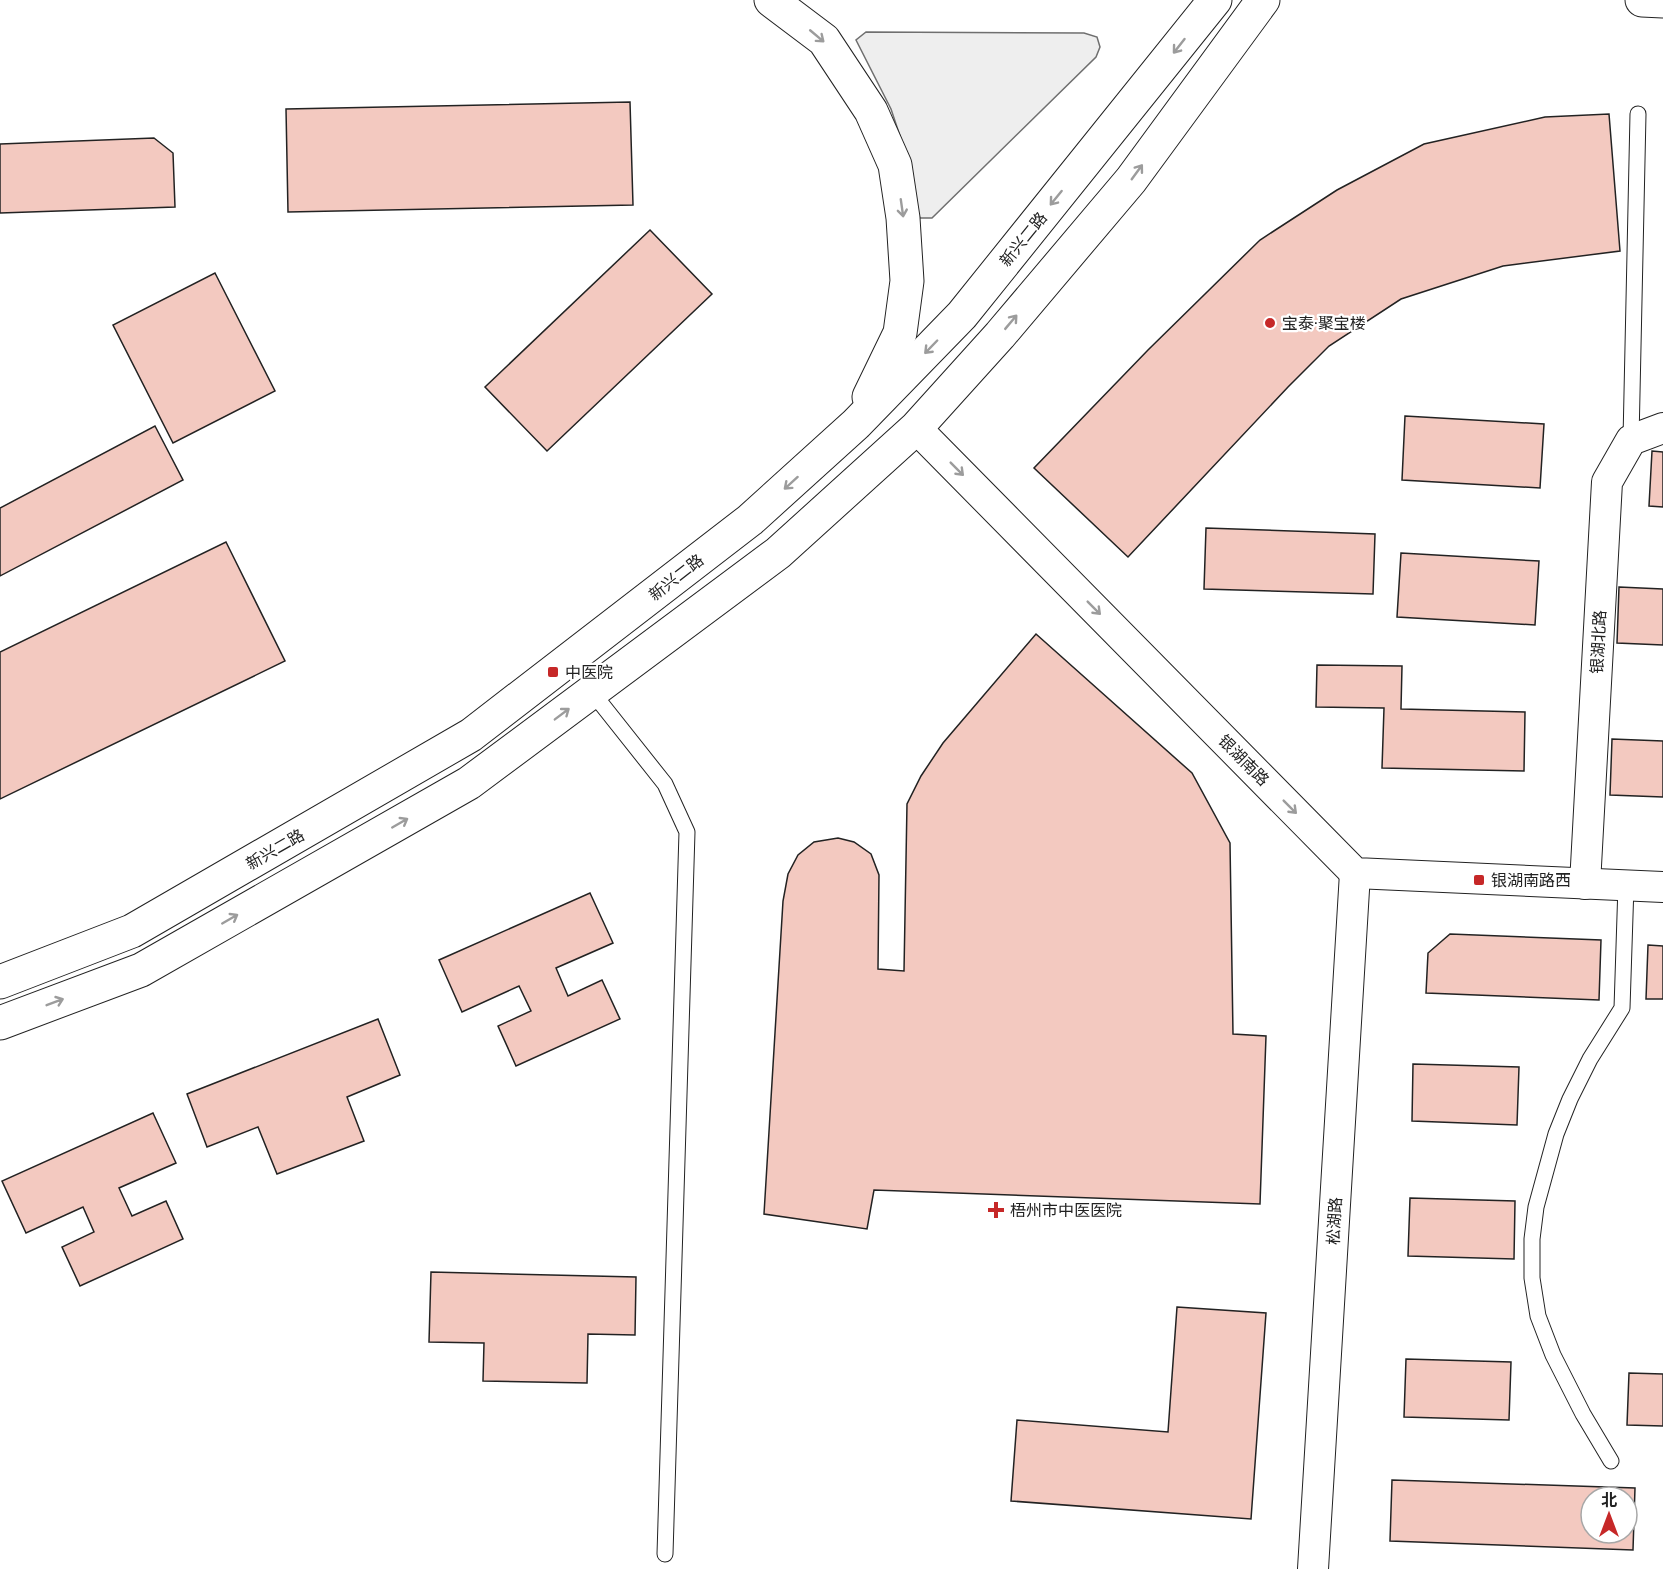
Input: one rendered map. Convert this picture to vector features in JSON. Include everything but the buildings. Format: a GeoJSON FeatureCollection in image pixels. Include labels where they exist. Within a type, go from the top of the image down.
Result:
{"type":"FeatureCollection","features":[{"type":"Feature","properties":{"kind":"main road"},"geometry":{"type":"LineString","coordinates":[[771,0],[824,40],[871,111],[895,165],[903,218],[907,280],[900,333],[856,424]]}},
{"type":"Feature","properties":{"kind":"main road","name":"新兴二路"},"geometry":{"type":"LineString","coordinates":[[0,982],[132,931],[471,735],[750,520],[856,424],[962,315],[1215,0]]}},
{"type":"Feature","properties":{"kind":"main road"},"geometry":{"type":"LineString","coordinates":[[0,1023],[141,970],[469,783],[778,553],[916,428],[1000,335],[1131,180],[1263,0]]}},
{"type":"Feature","properties":{"kind":"main road"},"geometry":{"type":"LineString","coordinates":[[1642,0],[1663,1]]}},
{"type":"Feature","properties":{"kind":"street","name":"银湖南路"},"geometry":{"type":"LineString","coordinates":[[916,428],[1355,873]]}},
{"type":"Feature","properties":{"kind":"street"},"geometry":{"type":"LineString","coordinates":[[1631,440],[1663,428]]}},
{"type":"Feature","properties":{"kind":"street","name":"银湖北路"},"geometry":{"type":"LineString","coordinates":[[1585,884],[1607,482],[1631,440]]}},
{"type":"Feature","properties":{"kind":"street"},"geometry":{"type":"LineString","coordinates":[[1355,873],[1663,887]]}},
{"type":"Feature","properties":{"kind":"street","name":"松湖路"},"geometry":{"type":"LineString","coordinates":[[1313,1569],[1355,873]]}},
{"type":"Feature","properties":{"kind":"lane"},"geometry":{"type":"LineString","coordinates":[[1631,440],[1638,114]]}},
{"type":"Feature","properties":{"kind":"lane"},"geometry":{"type":"LineString","coordinates":[[592,692],[665,784],[687,832],[665,1554]]}},
{"type":"Feature","properties":{"kind":"lane"},"geometry":{"type":"LineString","coordinates":[[1611,1461],[1582,1414],[1553,1355],[1538,1316],[1532,1278],[1532,1239],[1536,1207],[1556,1134],[1590,1059],[1622,1008],[1626,885]]}},
{"type":"Feature","properties":{"kind":"shaded area"},"geometry":{"type":"Polygon","coordinates":[[[866,32],[1084,33],[1097,37],[1100,47],[1096,57],[932,218],[920,218],[914,204],[905,151],[891,109],[856,40],[866,32]]]}},
{"type":"Feature","properties":{"kind":"place","name":"宝泰·聚宝楼"},"geometry":{"type":"Point","coordinates":[1270,323]}},
{"type":"Feature","properties":{"kind":"place","name":"中医院"},"geometry":{"type":"Point","coordinates":[553,672]}},
{"type":"Feature","properties":{"kind":"place","name":"银湖南路西"},"geometry":{"type":"Point","coordinates":[1479,880]}},
{"type":"Feature","properties":{"kind":"place","name":"梧州市中医医院"},"geometry":{"type":"Point","coordinates":[996,1210]}}]}
